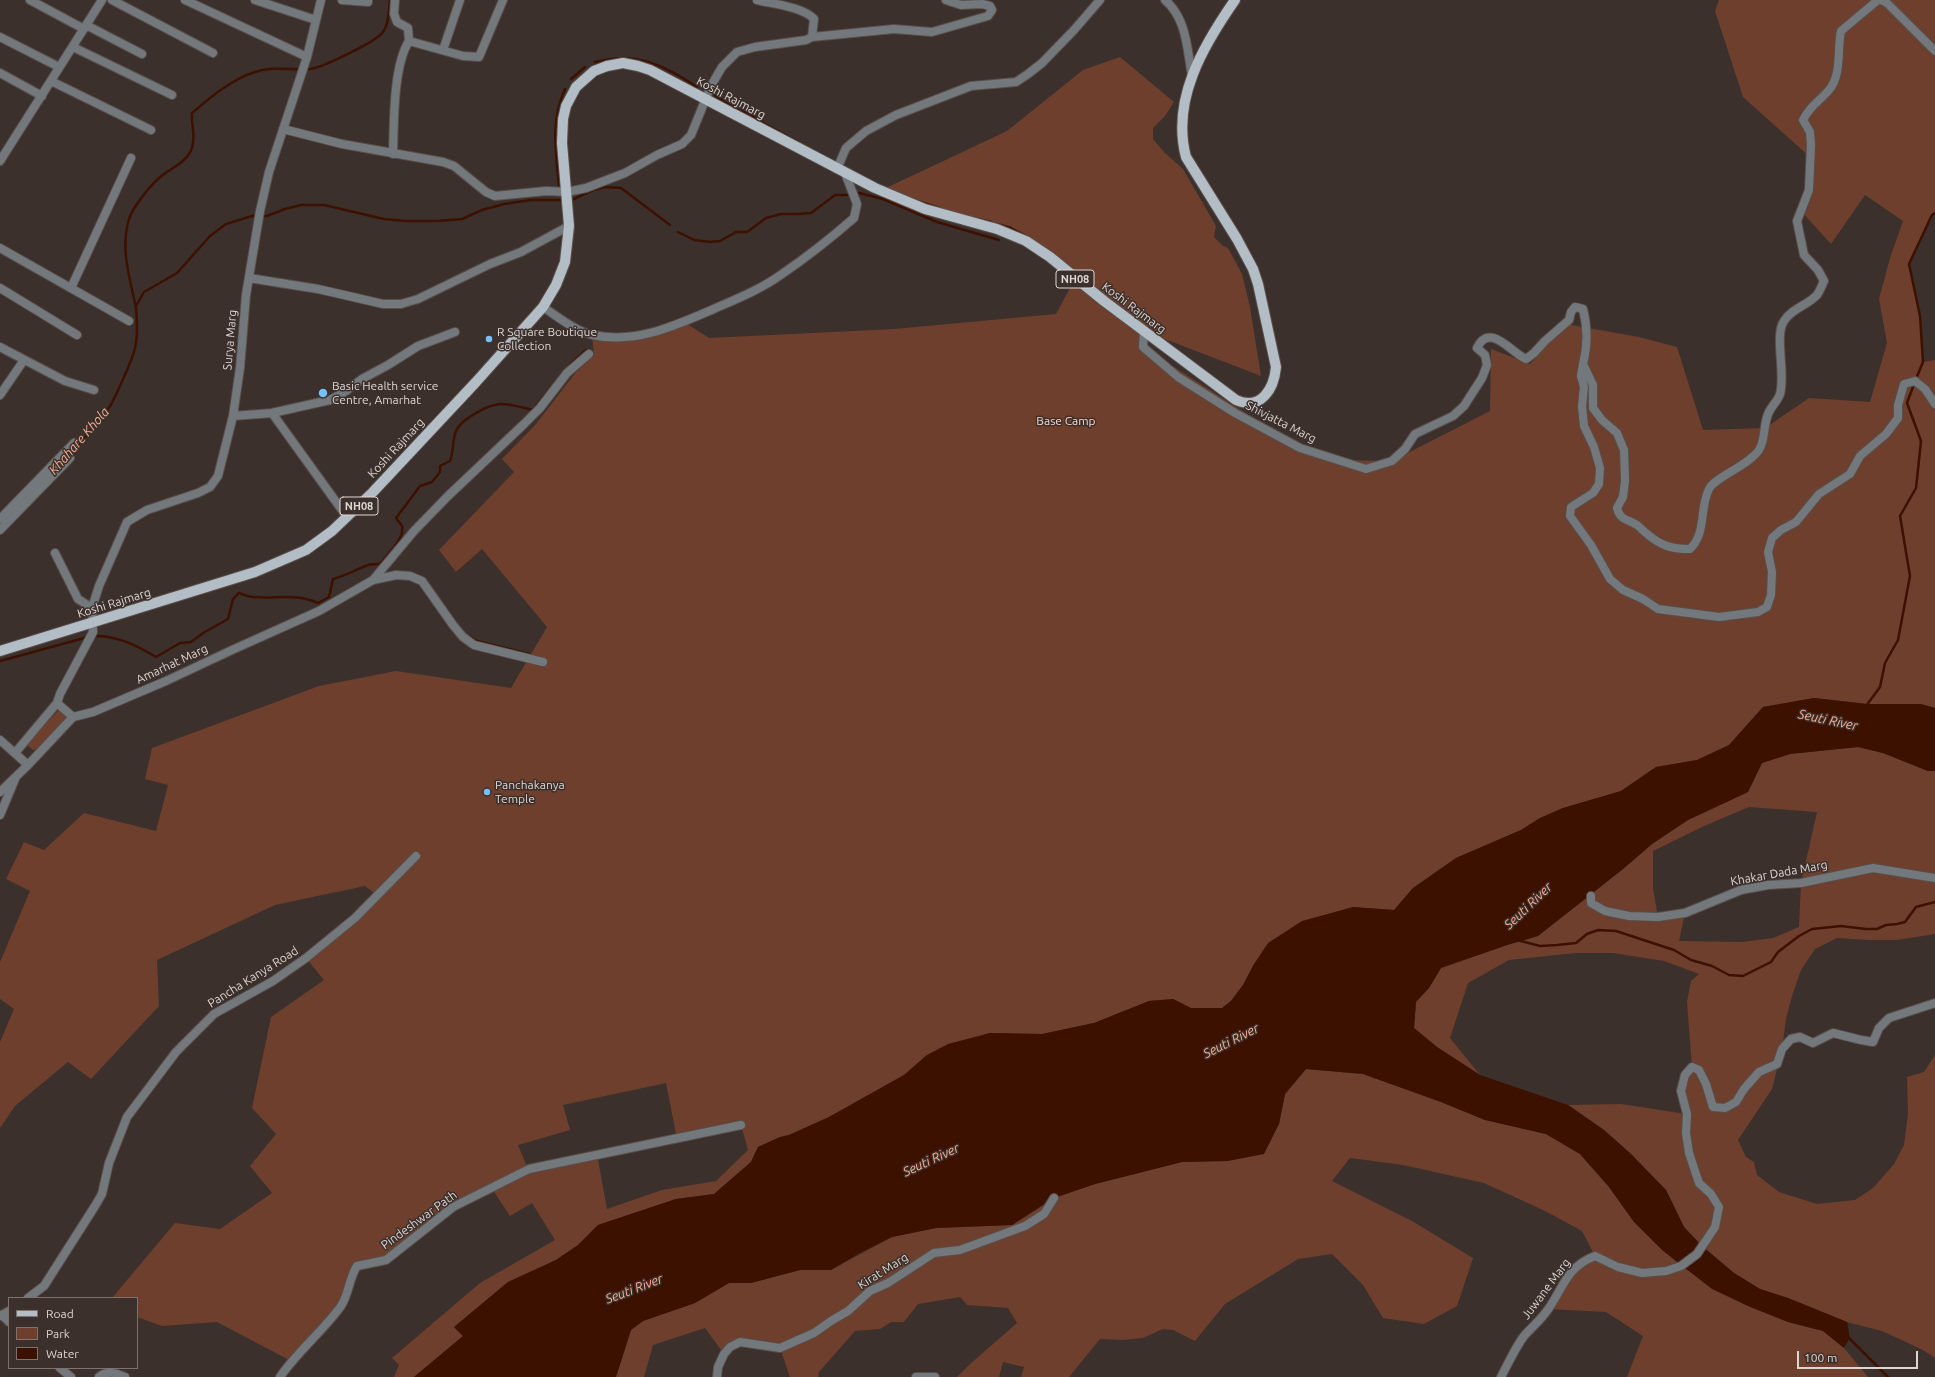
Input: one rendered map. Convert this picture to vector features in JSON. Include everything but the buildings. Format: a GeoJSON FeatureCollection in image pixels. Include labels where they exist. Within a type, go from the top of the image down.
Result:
{"type":"FeatureCollection","features":[{"type":"Feature","properties":{"kind":"main road","name":"Koshi Rajmarg"},"geometry":{"type":"LineString","coordinates":[[0,651],[92,632],[288,559],[318,542],[347,518],[476,382],[543,306],[562,273],[568,244],[569,226],[562,143],[563,119],[571,95],[585,78],[607,66],[623,64],[638,66],[705,99],[875,188],[925,209],[997,229],[1026,241],[1050,257],[1073,278],[1236,400],[1256,403],[1263,400],[1275,375],[1276,367],[1253,269],[1237,239],[1186,157],[1182,142],[1181,121],[1185,96],[1192,76],[1203,52],[1235,0]]}},
{"type":"Feature","properties":{"kind":"street"},"geometry":{"type":"LineString","coordinates":[[30,0],[142,54]]}},
{"type":"Feature","properties":{"kind":"street"},"geometry":{"type":"LineString","coordinates":[[0,161],[102,0]]}},
{"type":"Feature","properties":{"kind":"street"},"geometry":{"type":"LineString","coordinates":[[112,0],[213,53]]}},
{"type":"Feature","properties":{"kind":"street"},"geometry":{"type":"LineString","coordinates":[[185,0],[306,60]]}},
{"type":"Feature","properties":{"kind":"street"},"geometry":{"type":"LineString","coordinates":[[255,0],[316,20]]}},
{"type":"Feature","properties":{"kind":"street","name":"Surya Marg"},"geometry":{"type":"LineString","coordinates":[[92,632],[92,608],[99,586],[127,522],[147,510],[198,494],[215,482],[218,476],[233,416],[240,368],[249,278],[258,221],[269,172],[306,60],[321,0]]}},
{"type":"Feature","properties":{"kind":"street"},"geometry":{"type":"LineString","coordinates":[[342,0],[368,2],[368,0]]}},
{"type":"Feature","properties":{"kind":"street"},"geometry":{"type":"LineString","coordinates":[[393,154],[400,65],[405,48],[409,41],[408,28],[397,22],[394,14],[395,0]]}},
{"type":"Feature","properties":{"kind":"street"},"geometry":{"type":"LineString","coordinates":[[443,50],[460,0]]}},
{"type":"Feature","properties":{"kind":"street"},"geometry":{"type":"LineString","coordinates":[[409,41],[463,56],[479,57],[503,0]]}},
{"type":"Feature","properties":{"kind":"street"},"geometry":{"type":"LineString","coordinates":[[757,0],[803,11],[810,15],[814,19],[812,37]]}},
{"type":"Feature","properties":{"kind":"street"},"geometry":{"type":"LineString","coordinates":[[283,129],[334,142],[443,162],[454,166],[486,192],[495,196],[539,192],[567,192],[586,188],[625,174],[657,155],[682,144],[691,135],[705,99],[722,67],[737,52],[756,47],[806,40],[812,37],[894,29],[932,32],[988,16],[992,10],[990,6],[982,4],[961,5],[946,0]]}},
{"type":"Feature","properties":{"kind":"street"},"geometry":{"type":"LineString","coordinates":[[543,306],[558,318],[586,333],[617,338],[644,335],[666,329],[745,296],[782,274],[854,218],[857,204],[841,171],[846,148],[866,131],[896,116],[971,86],[1016,82],[1028,74],[1074,30],[1100,0]]}},
{"type":"Feature","properties":{"kind":"street"},"geometry":{"type":"LineString","coordinates":[[1165,0],[1177,13],[1182,24],[1192,76]]}},
{"type":"Feature","properties":{"kind":"street"},"geometry":{"type":"LineString","coordinates":[[1583,364],[1593,385],[1593,408],[1602,420],[1617,433],[1624,450],[1625,481],[1623,497],[1617,508],[1618,515],[1626,521],[1637,525],[1656,541],[1671,549],[1690,549],[1699,535],[1708,491],[1712,484],[1736,471],[1759,450],[1768,412],[1780,394],[1783,368],[1780,334],[1783,321],[1818,294],[1824,281],[1818,270],[1804,255],[1797,221],[1809,190],[1811,145],[1810,132],[1803,120],[1808,110],[1829,90],[1835,80],[1841,31],[1878,0]]}},
{"type":"Feature","properties":{"kind":"street"},"geometry":{"type":"LineString","coordinates":[[1881,0],[1887,3],[1935,51]]}},
{"type":"Feature","properties":{"kind":"street"},"geometry":{"type":"LineString","coordinates":[[0,37],[59,67]]}},
{"type":"Feature","properties":{"kind":"street"},"geometry":{"type":"LineString","coordinates":[[73,47],[172,95]]}},
{"type":"Feature","properties":{"kind":"street"},"geometry":{"type":"LineString","coordinates":[[0,73],[42,96]]}},
{"type":"Feature","properties":{"kind":"street"},"geometry":{"type":"LineString","coordinates":[[51,80],[151,130]]}},
{"type":"Feature","properties":{"kind":"street"},"geometry":{"type":"LineString","coordinates":[[71,288],[131,158]]}},
{"type":"Feature","properties":{"kind":"street"},"geometry":{"type":"LineString","coordinates":[[249,278],[318,289],[383,304],[401,304],[418,299],[490,264],[521,252],[569,226]]}},
{"type":"Feature","properties":{"kind":"street"},"geometry":{"type":"LineString","coordinates":[[0,248],[129,321]]}},
{"type":"Feature","properties":{"kind":"street"},"geometry":{"type":"LineString","coordinates":[[0,288],[77,335]]}},
{"type":"Feature","properties":{"kind":"street","name":"Shivjatta Marg"},"geometry":{"type":"LineString","coordinates":[[1144,331],[1143,347],[1178,377],[1229,409],[1300,448],[1366,469],[1392,461],[1405,449],[1415,434],[1453,416],[1464,406],[1482,378],[1487,365],[1485,355],[1477,348],[1480,342],[1487,338],[1502,340],[1521,357],[1526,359],[1569,320],[1571,312],[1575,307],[1583,310],[1587,327],[1588,346],[1583,364]]}},
{"type":"Feature","properties":{"kind":"street"},"geometry":{"type":"LineString","coordinates":[[233,416],[272,413],[330,400],[346,391],[362,378],[388,365],[418,346],[455,332]]}},
{"type":"Feature","properties":{"kind":"street"},"geometry":{"type":"LineString","coordinates":[[0,347],[65,381],[94,390]]}},
{"type":"Feature","properties":{"kind":"street"},"geometry":{"type":"LineString","coordinates":[[373,580],[414,531],[448,496],[540,408],[567,373],[589,354]]}},
{"type":"Feature","properties":{"kind":"street"},"geometry":{"type":"LineString","coordinates":[[0,395],[24,360]]}},
{"type":"Feature","properties":{"kind":"street"},"geometry":{"type":"LineString","coordinates":[[1583,364],[1581,376],[1584,387],[1582,406],[1584,426],[1594,447],[1600,468],[1599,484],[1593,493],[1571,507],[1570,516],[1591,545],[1610,579],[1623,590],[1643,599],[1658,609],[1701,615],[1719,617],[1758,612],[1767,607],[1771,594],[1772,572],[1768,552],[1772,538],[1781,530],[1796,522],[1819,494],[1850,474],[1860,456],[1886,434],[1898,418],[1898,405],[1904,384],[1915,381],[1925,389],[1935,404]]}},
{"type":"Feature","properties":{"kind":"street"},"geometry":{"type":"LineString","coordinates":[[272,413],[347,518]]}},
{"type":"Feature","properties":{"kind":"street"},"geometry":{"type":"LineString","coordinates":[[0,519],[74,443]]}},
{"type":"Feature","properties":{"kind":"street"},"geometry":{"type":"LineString","coordinates":[[0,530],[70,458]]}},
{"type":"Feature","properties":{"kind":"street"},"geometry":{"type":"LineString","coordinates":[[55,553],[78,599],[92,608]]}},
{"type":"Feature","properties":{"kind":"street"},"geometry":{"type":"LineString","coordinates":[[373,580],[396,575],[416,578],[422,581],[463,637],[474,645],[543,662]]}},
{"type":"Feature","properties":{"kind":"street","name":"Amarhat Marg"},"geometry":{"type":"LineString","coordinates":[[73,717],[93,712],[166,681],[319,611],[373,580]]}},
{"type":"Feature","properties":{"kind":"street"},"geometry":{"type":"LineString","coordinates":[[15,753],[57,703],[60,694],[92,632]]}},
{"type":"Feature","properties":{"kind":"street"},"geometry":{"type":"LineString","coordinates":[[0,792],[28,765],[73,717],[57,703]]}},
{"type":"Feature","properties":{"kind":"street"},"geometry":{"type":"LineString","coordinates":[[0,740],[28,765]]}},
{"type":"Feature","properties":{"kind":"street"},"geometry":{"type":"LineString","coordinates":[[0,815],[17,774]]}},
{"type":"Feature","properties":{"kind":"street","name":"Pancha Kanya Road"},"geometry":{"type":"LineString","coordinates":[[29,1297],[44,1286],[95,1206],[102,1194],[109,1163],[127,1117],[176,1052],[214,1014],[273,980],[306,958],[355,918],[416,856]]}},
{"type":"Feature","properties":{"kind":"street","name":"Khakar Dada Marg"},"geometry":{"type":"LineString","coordinates":[[1591,896],[1591,903],[1605,911],[1629,916],[1658,917],[1686,913],[1741,890],[1768,885],[1800,882],[1873,868],[1935,878]]}},
{"type":"Feature","properties":{"kind":"street","name":"Juwane Marg"},"geometry":{"type":"LineString","coordinates":[[1501,1377],[1523,1338],[1549,1309],[1560,1288],[1574,1268],[1583,1260],[1595,1256],[1618,1267],[1642,1274],[1666,1271],[1681,1266],[1697,1254],[1715,1227],[1718,1207],[1711,1194],[1699,1183],[1689,1153],[1686,1134],[1687,1114],[1681,1091],[1685,1075],[1692,1067],[1699,1070],[1706,1084],[1713,1107],[1725,1108],[1736,1102],[1744,1089],[1758,1072],[1777,1064],[1782,1050],[1791,1039],[1800,1037],[1813,1043],[1833,1032],[1873,1042],[1879,1028],[1889,1018],[1935,1003]]}},
{"type":"Feature","properties":{"kind":"street","name":"Pindeshwar Path"},"geometry":{"type":"LineString","coordinates":[[280,1377],[291,1361],[342,1305],[352,1273],[357,1266],[386,1260],[453,1207],[528,1170],[742,1125]]}},
{"type":"Feature","properties":{"kind":"street","name":"Kirat Marg"},"geometry":{"type":"LineString","coordinates":[[717,1377],[718,1367],[724,1354],[730,1347],[740,1342],[780,1348],[814,1333],[848,1311],[870,1291],[888,1283],[934,1253],[960,1250],[1025,1226],[1044,1214],[1054,1198]]}},
{"type":"Feature","properties":{"kind":"street"},"geometry":{"type":"LineString","coordinates":[[61,1369],[71,1377]]}},
{"type":"Feature","properties":{"kind":"street"},"geometry":{"type":"LineString","coordinates":[[99,1377],[104,1373],[114,1372],[125,1377]]}},
{"type":"Feature","properties":{"kind":"street"},"geometry":{"type":"LineString","coordinates":[[916,1377],[936,1377]]}},
{"type":"Feature","properties":{"kind":"green space","name":"Base Camp"},"geometry":{"type":"Polygon","coordinates":[[[1719,0],[1935,0],[1935,213],[1932,215],[1909,264],[1920,316],[1923,362],[1935,360],[1935,708],[1921,704],[1867,704],[1814,698],[1763,707],[1729,745],[1697,760],[1656,767],[1621,791],[1563,808],[1540,818],[1521,830],[1456,858],[1413,888],[1394,910],[1353,907],[1254,964],[1243,985],[1231,1001],[1222,1008],[1191,1008],[1173,999],[1149,1001],[1094,1023],[1042,1034],[990,1033],[927,1055],[904,1075],[829,1117],[758,1147],[751,1162],[714,1194],[676,1199],[598,1225],[578,1245],[556,1260],[508,1282],[454,1327],[463,1336],[414,1377],[394,1377],[399,1365],[392,1358],[480,1283],[555,1240],[532,1203],[510,1216],[491,1187],[453,1207],[386,1260],[357,1266],[342,1305],[291,1361],[217,1322],[162,1326],[138,1317],[138,1297],[113,1297],[175,1223],[220,1229],[272,1193],[250,1166],[276,1134],[252,1108],[271,1017],[324,980],[306,958],[377,895],[365,886],[275,905],[157,960],[159,1006],[91,1079],[68,1062],[15,1106],[0,1128],[0,1042],[14,1009],[0,999],[0,962],[30,891],[6,879],[24,842],[44,850],[84,813],[156,831],[168,785],[145,779],[152,748],[319,686],[396,671],[511,688],[547,627],[482,549],[456,572],[439,550],[514,472],[502,459],[536,424],[576,372],[594,356],[592,335],[617,338],[684,322],[709,338],[894,329],[1056,314],[1077,275],[1027,237],[1011,228],[943,209],[886,188],[1007,131],[1083,70],[1120,57],[1174,102],[1165,116],[1153,128],[1153,139],[1165,153],[1183,169],[1216,226],[1214,237],[1223,246],[1228,248],[1242,274],[1250,307],[1261,376],[1144,331],[1143,347],[1300,448],[1336,460],[1392,461],[1490,411],[1491,349],[1530,364],[1566,324],[1639,337],[1677,347],[1703,430],[1765,428],[1809,398],[1870,402],[1887,343],[1879,299],[1890,258],[1903,221],[1865,195],[1831,244],[1800,210],[1809,190],[1810,157],[1743,97],[1715,11],[1719,0]],[[666,1083],[563,1105],[570,1130],[518,1145],[528,1169],[597,1154],[607,1209],[662,1190],[716,1181],[748,1150],[741,1125],[677,1139],[666,1083]]]}},
{"type":"Feature","properties":{"kind":"green space"},"geometry":{"type":"Polygon","coordinates":[[[59,710],[69,716],[38,749],[33,750],[27,745],[28,741],[59,710]]]}},
{"type":"Feature","properties":{"kind":"green space"},"geometry":{"type":"Polygon","coordinates":[[[1858,747],[1883,753],[1928,771],[1935,771],[1935,934],[1897,940],[1837,938],[1815,949],[1801,970],[1792,996],[1786,1019],[1782,1049],[1772,1089],[1738,1140],[1746,1157],[1754,1162],[1757,1175],[1779,1192],[1817,1204],[1855,1200],[1873,1188],[1894,1164],[1904,1145],[1908,1114],[1907,1077],[1924,1072],[1935,1055],[1935,1358],[1923,1350],[1882,1331],[1847,1322],[1788,1298],[1760,1289],[1734,1273],[1702,1246],[1684,1227],[1666,1190],[1631,1154],[1604,1130],[1568,1105],[1621,1104],[1686,1114],[1681,1091],[1692,1067],[1687,1002],[1691,981],[1699,974],[1664,961],[1613,953],[1576,953],[1509,960],[1468,983],[1450,1038],[1480,1075],[1437,1047],[1414,1028],[1416,1001],[1429,988],[1441,968],[1538,936],[1623,869],[1652,844],[1688,820],[1748,792],[1762,763],[1790,754],[1858,747]],[[1749,807],[1704,826],[1653,851],[1653,888],[1658,917],[1685,913],[1679,941],[1742,942],[1773,938],[1799,927],[1801,883],[1817,812],[1749,807]]]}},
{"type":"Feature","properties":{"kind":"green space"},"geometry":{"type":"Polygon","coordinates":[[[1306,1069],[1363,1074],[1441,1102],[1485,1120],[1546,1134],[1580,1154],[1609,1187],[1634,1222],[1681,1266],[1748,1306],[1788,1322],[1823,1331],[1844,1348],[1868,1377],[1627,1377],[1643,1336],[1606,1312],[1549,1309],[1574,1268],[1595,1256],[1582,1231],[1545,1211],[1484,1183],[1403,1165],[1350,1158],[1332,1181],[1412,1221],[1473,1258],[1457,1306],[1424,1324],[1383,1318],[1363,1285],[1332,1254],[1298,1259],[1225,1304],[1195,1341],[1173,1330],[1163,1329],[1143,1338],[1123,1340],[1100,1339],[1069,1377],[1021,1377],[1024,1367],[1003,1362],[999,1377],[957,1377],[1017,1323],[1008,1308],[967,1305],[960,1297],[918,1304],[904,1322],[891,1322],[880,1329],[855,1331],[819,1372],[818,1377],[790,1377],[780,1348],[740,1342],[724,1354],[705,1328],[653,1345],[644,1377],[616,1377],[631,1330],[643,1321],[695,1303],[729,1283],[751,1283],[800,1270],[831,1270],[892,1237],[936,1228],[1012,1225],[1054,1198],[1095,1184],[1182,1162],[1228,1161],[1279,1124],[1285,1094],[1306,1069]]]}},
{"type":"Feature","properties":{"kind":"water","name":"Seuti River"},"geometry":{"type":"Polygon","coordinates":[[[1814,698],[1867,704],[1921,704],[1935,708],[1935,771],[1928,771],[1883,753],[1858,747],[1790,754],[1762,763],[1748,792],[1688,820],[1652,844],[1623,869],[1538,936],[1441,968],[1429,988],[1416,1002],[1414,1028],[1437,1047],[1480,1075],[1568,1105],[1604,1130],[1631,1154],[1666,1190],[1684,1227],[1702,1246],[1734,1273],[1760,1289],[1788,1298],[1847,1322],[1850,1338],[1844,1348],[1823,1331],[1788,1322],[1748,1306],[1712,1289],[1662,1250],[1634,1222],[1609,1187],[1580,1154],[1546,1134],[1485,1120],[1441,1102],[1363,1074],[1306,1069],[1285,1094],[1279,1124],[1264,1154],[1228,1161],[1182,1162],[1095,1184],[1054,1198],[1012,1225],[936,1228],[892,1237],[858,1254],[831,1270],[800,1270],[751,1283],[729,1283],[695,1303],[643,1321],[631,1330],[616,1377],[414,1377],[463,1336],[454,1327],[508,1282],[556,1260],[578,1245],[598,1225],[676,1199],[714,1194],[751,1162],[758,1147],[829,1117],[904,1075],[927,1055],[948,1044],[990,1033],[1042,1034],[1094,1023],[1149,1001],[1173,999],[1191,1008],[1222,1008],[1231,1001],[1243,985],[1254,964],[1268,943],[1302,921],[1353,907],[1394,910],[1413,888],[1456,858],[1521,830],[1540,818],[1563,808],[1621,791],[1656,767],[1697,760],[1729,745],[1763,707],[1814,698]]]}},
{"type":"Feature","properties":{"kind":"waterway","name":"Khahare Khola"},"geometry":{"type":"LineString","coordinates":[[67,456],[90,432],[110,406],[134,353],[137,328],[136,308],[127,264],[125,242],[126,230],[131,214],[151,187],[163,174],[186,158],[190,153],[194,138],[192,113],[222,89],[246,75],[269,69],[316,68],[360,48],[378,36],[385,29],[388,21],[390,0]]}},
{"type":"Feature","properties":{"kind":"waterway"},"geometry":{"type":"LineString","coordinates":[[595,62],[610,59],[637,59],[649,62],[673,72],[697,87]]}},
{"type":"Feature","properties":{"kind":"waterway"},"geometry":{"type":"LineString","coordinates":[[571,79],[585,67]]}},
{"type":"Feature","properties":{"kind":"waterway"},"geometry":{"type":"LineString","coordinates":[[559,186],[555,137],[557,113],[565,89]]}},
{"type":"Feature","properties":{"kind":"waterway"},"geometry":{"type":"LineString","coordinates":[[713,94],[735,109],[750,114],[798,142]]}},
{"type":"Feature","properties":{"kind":"waterway"},"geometry":{"type":"LineString","coordinates":[[574,199],[593,190],[605,187],[621,188],[670,225]]}},
{"type":"Feature","properties":{"kind":"waterway"},"geometry":{"type":"LineString","coordinates":[[859,193],[883,199],[937,222],[999,240]]}},
{"type":"Feature","properties":{"kind":"waterway"},"geometry":{"type":"LineString","coordinates":[[678,232],[694,240],[710,242],[720,241],[736,232],[747,232],[766,218],[781,214],[811,213],[835,195],[850,195]]}},
{"type":"Feature","properties":{"kind":"waterway"},"geometry":{"type":"LineString","coordinates":[[136,306],[144,292],[177,273],[210,236],[226,224],[252,216],[267,216],[301,205],[324,205],[384,219],[438,221],[462,219],[482,210],[504,204],[531,200],[560,200]]}},
{"type":"Feature","properties":{"kind":"waterway"},"geometry":{"type":"LineString","coordinates":[[921,202],[939,208]]}},
{"type":"Feature","properties":{"kind":"waterway"},"geometry":{"type":"LineString","coordinates":[[1916,379],[1923,362],[1920,316],[1909,264],[1932,215],[1935,213]]}},
{"type":"Feature","properties":{"kind":"waterway"},"geometry":{"type":"LineString","coordinates":[[978,219],[991,222]]}},
{"type":"Feature","properties":{"kind":"waterway"},"geometry":{"type":"LineString","coordinates":[[997,224],[1011,228],[1024,235]]}},
{"type":"Feature","properties":{"kind":"waterway"},"geometry":{"type":"LineString","coordinates":[[1148,328],[1158,335]]}},
{"type":"Feature","properties":{"kind":"waterway"},"geometry":{"type":"LineString","coordinates":[[569,366],[586,350]]}},
{"type":"Feature","properties":{"kind":"waterway"},"geometry":{"type":"LineString","coordinates":[[93,636],[118,639],[156,657],[180,643],[191,642],[203,633],[228,619],[233,599],[239,593],[252,597],[302,598],[318,603],[329,597],[333,579],[362,567],[380,564],[395,546],[401,536],[402,531],[402,526],[396,518],[420,486],[432,482],[440,472],[440,466],[450,461],[455,435],[462,422],[480,411],[494,405],[507,404],[533,410],[562,374]]}},
{"type":"Feature","properties":{"kind":"waterway"},"geometry":{"type":"LineString","coordinates":[[1866,706],[1880,687],[1885,663],[1898,640],[1910,576],[1900,516],[1916,488],[1921,441],[1907,403],[1914,384]]}},
{"type":"Feature","properties":{"kind":"waterway"},"geometry":{"type":"LineString","coordinates":[[382,574],[393,572]]}},
{"type":"Feature","properties":{"kind":"waterway"},"geometry":{"type":"LineString","coordinates":[[0,661],[88,637]]}},
{"type":"Feature","properties":{"kind":"waterway"},"geometry":{"type":"LineString","coordinates":[[470,637],[477,641],[529,654]]}},
{"type":"Feature","properties":{"kind":"waterway"},"geometry":{"type":"LineString","coordinates":[[1517,940],[1540,946],[1557,945],[1576,943],[1587,934],[1598,930],[1616,931],[1674,950],[1691,960],[1712,966],[1729,975],[1743,976],[1771,962],[1778,952],[1799,936],[1812,929],[1841,926],[1877,929],[1886,925],[1905,922],[1916,907],[1935,902]]}},
{"type":"Feature","properties":{"kind":"waterway"},"geometry":{"type":"LineString","coordinates":[[1847,1336],[1888,1377]]}},
{"type":"Feature","properties":{"kind":"place","name":"R Square Boutique Collection"},"geometry":{"type":"Point","coordinates":[489,339]}},
{"type":"Feature","properties":{"kind":"place","name":"Basic Health service Centre, Amarhat"},"geometry":{"type":"Point","coordinates":[323,393]}},
{"type":"Feature","properties":{"kind":"place","name":"Panchakanya Temple"},"geometry":{"type":"Point","coordinates":[487,792]}}]}
